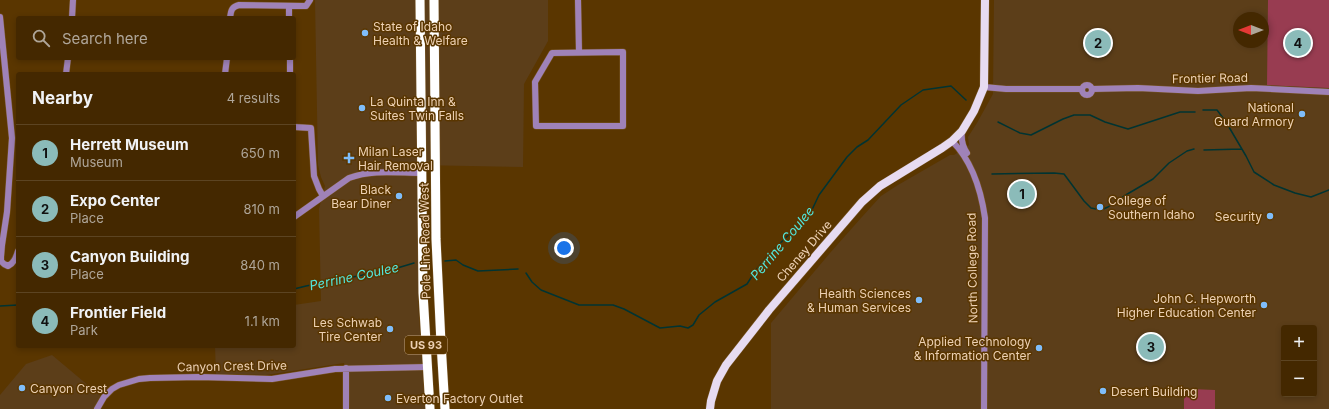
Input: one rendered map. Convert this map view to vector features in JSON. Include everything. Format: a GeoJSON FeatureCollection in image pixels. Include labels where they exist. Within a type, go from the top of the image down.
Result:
{"type":"FeatureCollection","features":[{"type":"Feature","properties":{"kind":"highway","name":"Pole Line Road West"},"geometry":{"type":"LineString","coordinates":[[420,0],[423,293],[430,409]]}},
{"type":"Feature","properties":{"kind":"highway","name":"Pole Line Road West"},"geometry":{"type":"LineString","coordinates":[[434,0],[436,239],[440,343],[445,409]]}},
{"type":"Feature","properties":{"kind":"main road"},"geometry":{"type":"LineString","coordinates":[[952,141],[962,131],[974,111],[984,87],[985,0]]}},
{"type":"Feature","properties":{"kind":"main road","name":"Cheney Drive"},"geometry":{"type":"LineString","coordinates":[[710,409],[717,381],[726,365],[769,310],[857,208],[880,186],[952,141]]}},
{"type":"Feature","properties":{"kind":"street"},"geometry":{"type":"LineString","coordinates":[[72,16],[73,0]]}},
{"type":"Feature","properties":{"kind":"street"},"geometry":{"type":"LineString","coordinates":[[230,16],[232,8],[238,5],[306,6],[310,0]]}},
{"type":"Feature","properties":{"kind":"street"},"geometry":{"type":"LineString","coordinates":[[578,0],[579,52]]}},
{"type":"Feature","properties":{"kind":"street"},"geometry":{"type":"LineString","coordinates":[[289,6],[289,16]]}},
{"type":"Feature","properties":{"kind":"street"},"geometry":{"type":"LineString","coordinates":[[0,17],[12,138],[7,212],[1,260],[8,266],[14,261],[16,256]]}},
{"type":"Feature","properties":{"kind":"street"},"geometry":{"type":"LineString","coordinates":[[579,52],[623,52],[623,126],[536,126],[535,82],[538,76],[552,53],[579,52]]}},
{"type":"Feature","properties":{"kind":"street"},"geometry":{"type":"LineString","coordinates":[[66,72],[68,60]]}},
{"type":"Feature","properties":{"kind":"street"},"geometry":{"type":"LineString","coordinates":[[225,72],[227,60]]}},
{"type":"Feature","properties":{"kind":"street"},"geometry":{"type":"LineString","coordinates":[[290,60],[290,72]]}},
{"type":"Feature","properties":{"kind":"street","name":"Frontier Road"},"geometry":{"type":"LineString","coordinates":[[984,87],[1006,89],[1082,89],[1084,93],[1087,94],[1090,93],[1092,89],[1138,88],[1198,91],[1251,88],[1329,92]]}},
{"type":"Feature","properties":{"kind":"street"},"geometry":{"type":"LineString","coordinates":[[296,127],[311,128],[314,176],[323,196]]}},
{"type":"Feature","properties":{"kind":"street"},"geometry":{"type":"LineString","coordinates":[[962,131],[961,138],[963,147],[972,161],[985,196],[985,218]]}},
{"type":"Feature","properties":{"kind":"street","name":"North College Road"},"geometry":{"type":"LineString","coordinates":[[952,141],[959,148],[972,169],[982,199],[985,218],[984,409]]}},
{"type":"Feature","properties":{"kind":"street"},"geometry":{"type":"LineString","coordinates":[[296,216],[349,178],[368,173],[422,173]]}},
{"type":"Feature","properties":{"kind":"street","name":"Canyon Crest Drive"},"geometry":{"type":"LineString","coordinates":[[97,409],[104,397],[112,389],[119,385],[139,379],[192,377],[272,378],[346,368],[427,367]]}},
{"type":"Feature","properties":{"kind":"street"},"geometry":{"type":"LineString","coordinates":[[346,368],[346,409]]}},
{"type":"Feature","properties":{"kind":"shaded area"},"geometry":{"type":"Polygon","coordinates":[[[315,0],[548,0],[548,41],[524,84],[523,167],[418,165],[418,301],[425,409],[350,409],[344,363],[266,375],[216,374],[215,348],[296,348],[296,305],[321,301],[319,209],[325,186],[318,165],[315,0]]]}},
{"type":"Feature","properties":{"kind":"shaded area","name":"College of Southern Idaho"},"geometry":{"type":"Polygon","coordinates":[[[994,0],[1329,0],[1329,409],[771,409],[771,323],[830,253],[881,196],[969,145],[968,137],[993,94],[994,0]]]}},
{"type":"Feature","properties":{"kind":"shaded area"},"geometry":{"type":"Polygon","coordinates":[[[1268,0],[1329,0],[1329,88],[1267,85],[1267,48],[1269,48],[1268,0]]]}},
{"type":"Feature","properties":{"kind":"shaded area"},"geometry":{"type":"Polygon","coordinates":[[[52,355],[102,397],[93,409],[0,409],[0,395],[26,364],[52,355]]]}},
{"type":"Feature","properties":{"kind":"shaded area"},"geometry":{"type":"Polygon","coordinates":[[[1192,389],[1215,390],[1215,409],[1184,409],[1184,399],[1192,389]]]}},
{"type":"Feature","properties":{"kind":"waterway","name":"Perrine Coulee"},"geometry":{"type":"LineString","coordinates":[[526,273],[532,282],[541,290],[579,305],[613,305],[624,309],[660,328],[680,326],[688,328],[693,325],[699,315],[715,302],[747,284],[769,254],[810,214],[819,195],[847,157],[857,147],[868,140],[901,105],[923,90],[951,86],[966,100]]}},
{"type":"Feature","properties":{"kind":"waterway","name":"Perrine Coulee"},"geometry":{"type":"LineString","coordinates":[[1203,110],[1217,110],[1226,122],[1254,172],[1274,185],[1311,197],[1329,190]]}},
{"type":"Feature","properties":{"kind":"waterway","name":"Perrine Coulee"},"geometry":{"type":"LineString","coordinates":[[998,122],[1020,133],[1031,135],[1074,115],[1090,115],[1105,122],[1128,129],[1180,112],[1195,112]]}},
{"type":"Feature","properties":{"kind":"waterway","name":"Perrine Coulee"},"geometry":{"type":"LineString","coordinates":[[992,174],[1064,174],[1091,208],[1101,210],[1153,179],[1169,163],[1187,151],[1194,149]]}},
{"type":"Feature","properties":{"kind":"waterway","name":"Perrine Coulee"},"geometry":{"type":"LineString","coordinates":[[1204,150],[1242,149]]}},
{"type":"Feature","properties":{"kind":"waterway","name":"Perrine Coulee"},"geometry":{"type":"LineString","coordinates":[[445,261],[456,260],[463,265],[478,271],[518,269]]}},
{"type":"Feature","properties":{"kind":"waterway","name":"Perrine Coulee"},"geometry":{"type":"LineString","coordinates":[[296,288],[394,269],[414,263]]}},
{"type":"Feature","properties":{"kind":"waterway","name":"Perrine Coulee"},"geometry":{"type":"LineString","coordinates":[[0,306],[16,305]]}},
{"type":"Feature","properties":{"kind":"place","name":"State of Idaho Health & Welfare"},"geometry":{"type":"Point","coordinates":[365,33]}},
{"type":"Feature","properties":{"kind":"place","name":"Expo Center"},"geometry":{"type":"Point","coordinates":[1098,43]}},
{"type":"Feature","properties":{"kind":"place","name":"Frontier Field"},"geometry":{"type":"Point","coordinates":[1298,43]}},
{"type":"Feature","properties":{"kind":"place","name":"La Quinta Inn & Suites Twin Falls"},"geometry":{"type":"Point","coordinates":[362,108]}},
{"type":"Feature","properties":{"kind":"place","name":"National Guard Armory"},"geometry":{"type":"Point","coordinates":[1302,114]}},
{"type":"Feature","properties":{"kind":"place","name":"Milan Laser Hair Removal"},"geometry":{"type":"Point","coordinates":[349,158]}},
{"type":"Feature","properties":{"kind":"place","name":"Herrett Museum"},"geometry":{"type":"Point","coordinates":[1022,194]}},
{"type":"Feature","properties":{"kind":"place","name":"Black Bear Diner"},"geometry":{"type":"Point","coordinates":[399,196]}},
{"type":"Feature","properties":{"kind":"place","name":"College of Southern Idaho"},"geometry":{"type":"Point","coordinates":[1100,207]}},
{"type":"Feature","properties":{"kind":"place","name":"Security"},"geometry":{"type":"Point","coordinates":[1270,216]}},
{"type":"Feature","properties":{"kind":"place","name":"Health Sciences & Human Services"},"geometry":{"type":"Point","coordinates":[919,300]}},
{"type":"Feature","properties":{"kind":"place","name":"John C. Hepworth Higher Education Center"},"geometry":{"type":"Point","coordinates":[1264,305]}},
{"type":"Feature","properties":{"kind":"place","name":"Les Schwab Tire Center"},"geometry":{"type":"Point","coordinates":[390,329]}},
{"type":"Feature","properties":{"kind":"place","name":"Canyon Building"},"geometry":{"type":"Point","coordinates":[1151,347]}},
{"type":"Feature","properties":{"kind":"place","name":"Applied Technology & Information Center"},"geometry":{"type":"Point","coordinates":[1039,348]}},
{"type":"Feature","properties":{"kind":"place","name":"Canyon Crest"},"geometry":{"type":"Point","coordinates":[22,388]}},
{"type":"Feature","properties":{"kind":"place","name":"Desert Building"},"geometry":{"type":"Point","coordinates":[1103,391]}},
{"type":"Feature","properties":{"kind":"place","name":"Everton Factory Outlet"},"geometry":{"type":"Point","coordinates":[388,398]}}]}
